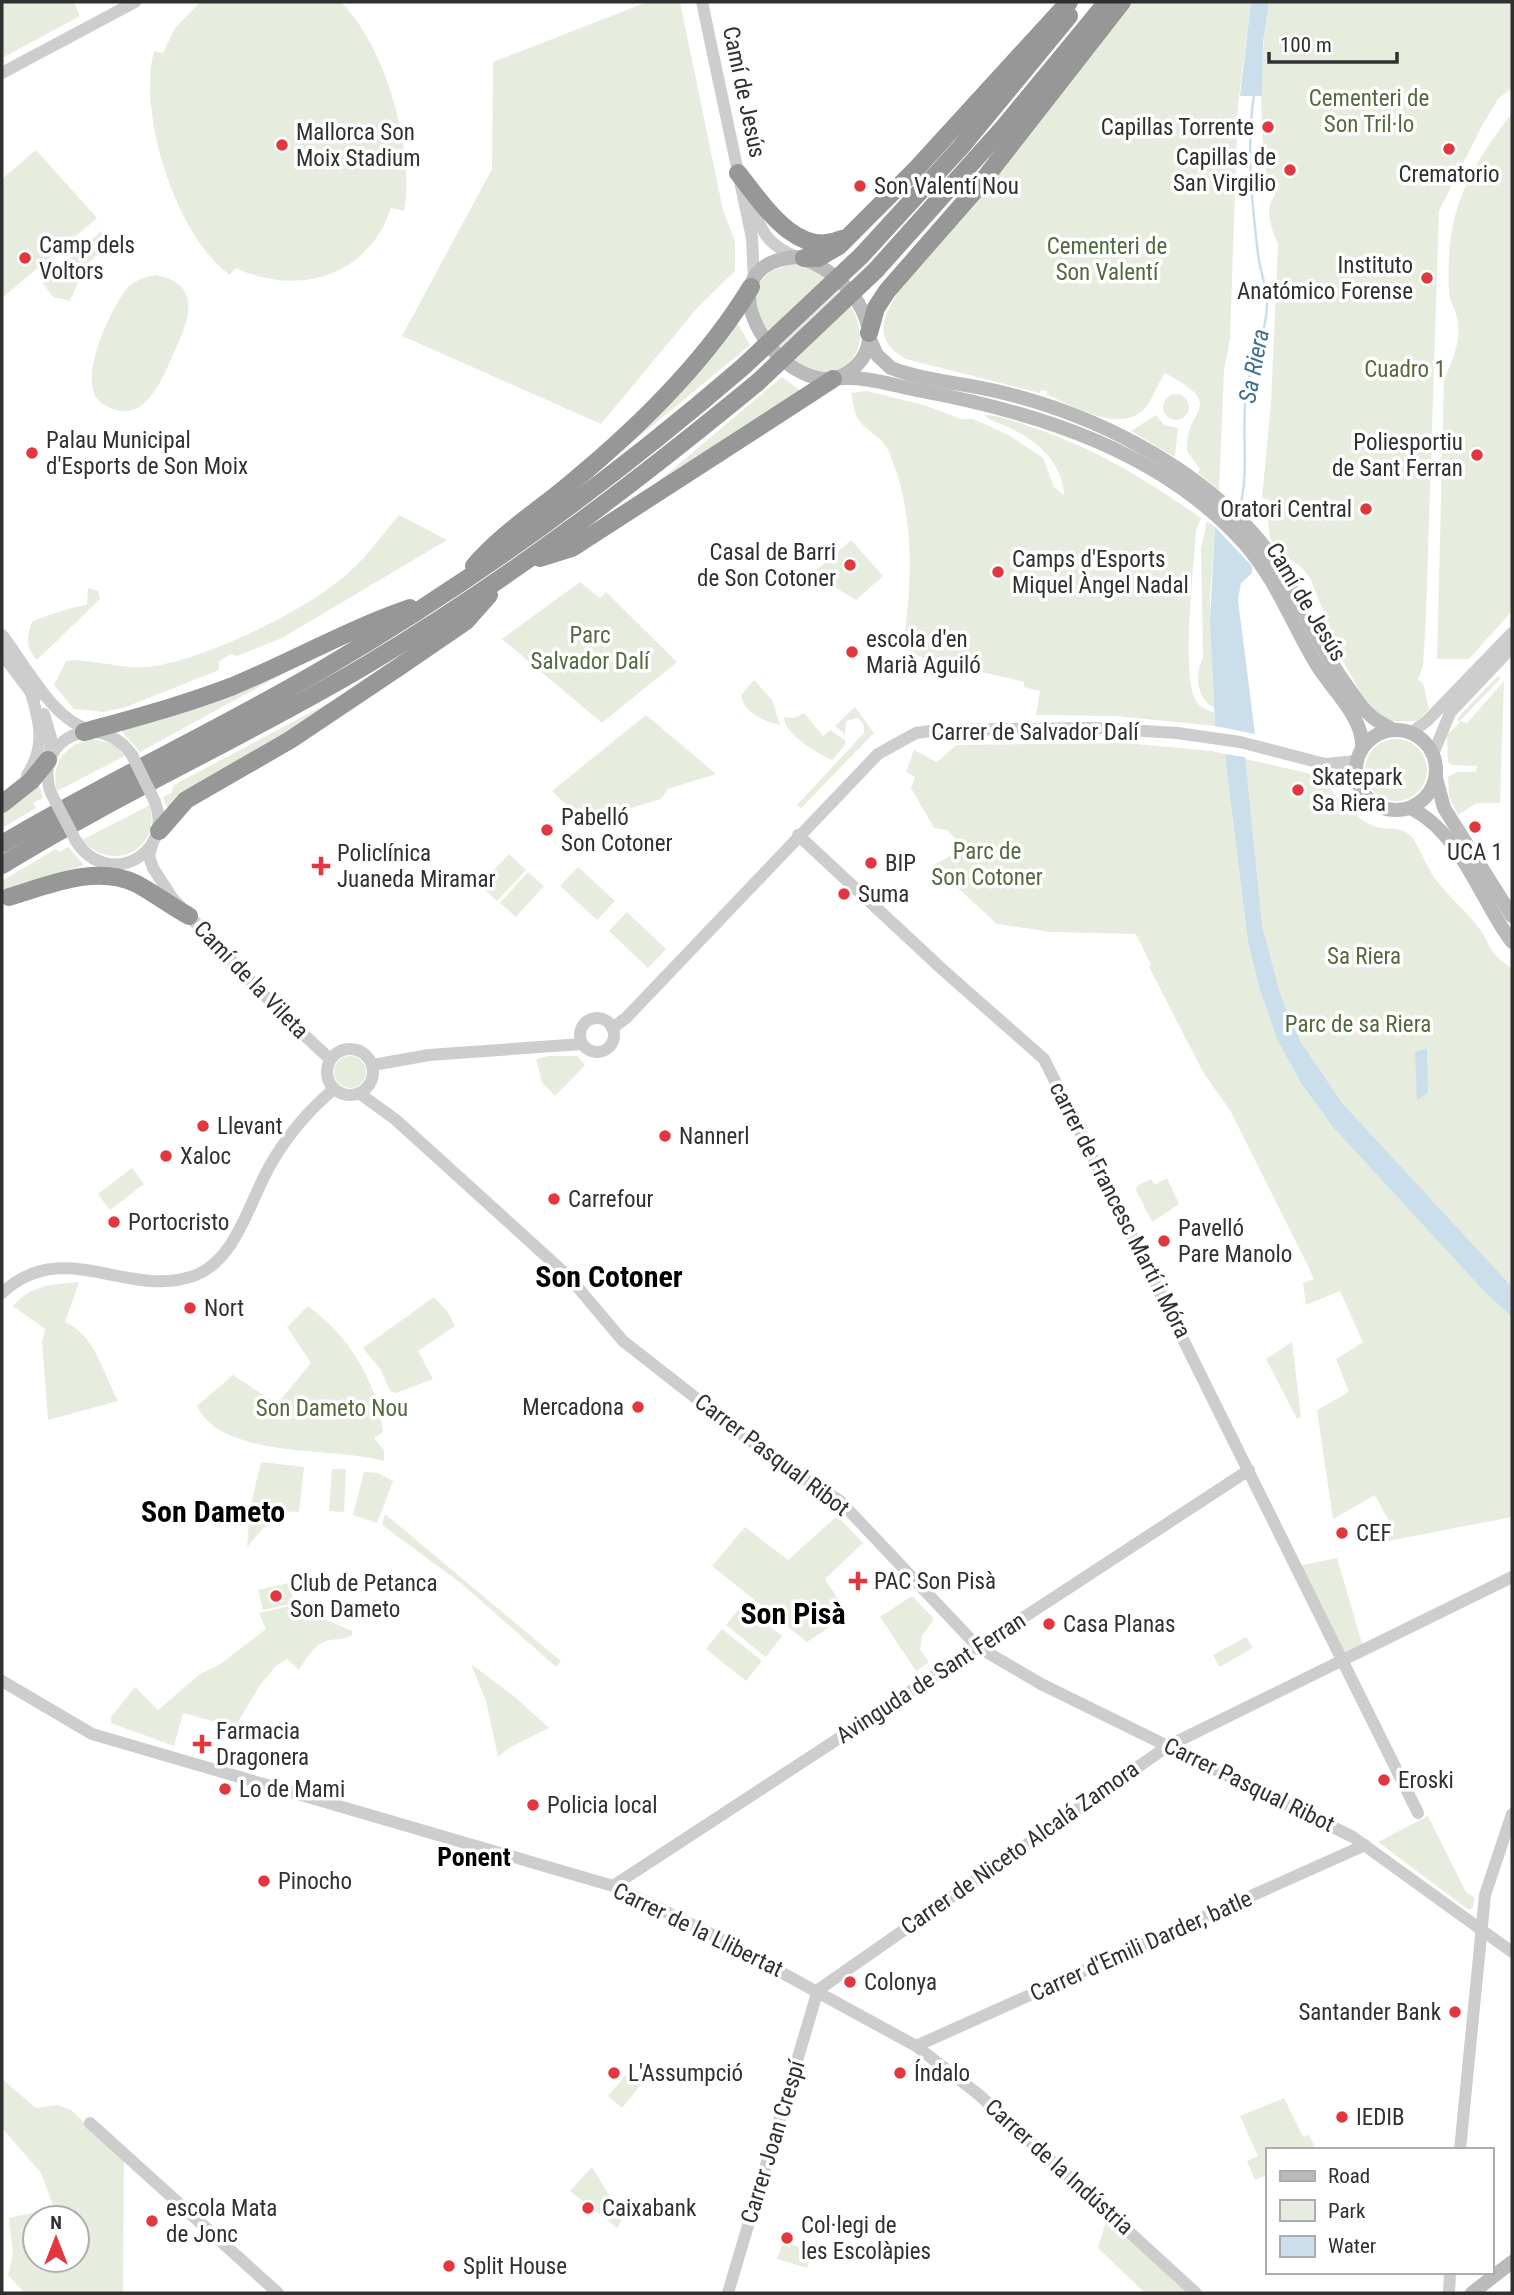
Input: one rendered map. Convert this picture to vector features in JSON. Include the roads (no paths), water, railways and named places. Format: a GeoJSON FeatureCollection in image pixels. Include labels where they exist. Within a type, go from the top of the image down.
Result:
{"type":"FeatureCollection","features":[{"type":"Feature","properties":{"kind":"highway"},"geometry":{"type":"LineString","coordinates":[[800,258],[818,258],[829,254],[854,232],[917,168],[1069,2]]}},
{"type":"Feature","properties":{"kind":"highway"},"geometry":{"type":"LineString","coordinates":[[2,844],[303,680],[457,586],[587,493],[744,366],[861,256],[982,123],[1079,2]]}},
{"type":"Feature","properties":{"kind":"highway"},"geometry":{"type":"LineString","coordinates":[[2,865],[333,684],[524,564],[618,495],[758,382],[876,271],[1004,127],[1107,2]]}},
{"type":"Feature","properties":{"kind":"highway"},"geometry":{"type":"LineString","coordinates":[[869,335],[884,295],[1020,134],[1122,2]]}},
{"type":"Feature","properties":{"kind":"highway"},"geometry":{"type":"LineString","coordinates":[[738,173],[773,217],[805,240],[825,245],[854,232]]}},
{"type":"Feature","properties":{"kind":"highway"},"geometry":{"type":"LineString","coordinates":[[457,586],[496,541],[572,483],[637,423],[701,354],[752,284]]}},
{"type":"Feature","properties":{"kind":"highway"},"geometry":{"type":"LineString","coordinates":[[524,564],[572,548],[833,379]]}},
{"type":"Feature","properties":{"kind":"highway"},"geometry":{"type":"LineString","coordinates":[[155,838],[179,805],[317,722],[466,621],[508,574]]}},
{"type":"Feature","properties":{"kind":"highway"},"geometry":{"type":"LineString","coordinates":[[92,731],[148,717],[212,693],[370,621],[439,597]]}},
{"type":"Feature","properties":{"kind":"highway"},"geometry":{"type":"LineString","coordinates":[[2,801],[31,781],[49,758]]}},
{"type":"Feature","properties":{"kind":"highway"},"geometry":{"type":"LineString","coordinates":[[5,898],[66,875],[108,865]]}},
{"type":"Feature","properties":{"kind":"highway"},"geometry":{"type":"LineString","coordinates":[[5,898],[72,879],[109,876],[137,884],[189,916]]}},
{"type":"Feature","properties":{"kind":"main road"},"geometry":{"type":"LineString","coordinates":[[935,236],[924,255],[884,305],[879,319],[878,338],[885,352],[897,362],[978,387]]}},
{"type":"Feature","properties":{"kind":"main road"},"geometry":{"type":"LineString","coordinates":[[800,258],[822,266],[859,303],[866,315],[869,335],[865,352],[855,367],[833,379],[813,377],[796,370],[758,331],[750,312],[752,284],[773,263],[800,258]]}},
{"type":"Feature","properties":{"kind":"main road","name":"Camí de Jesús"},"geometry":{"type":"LineString","coordinates":[[869,335],[874,351],[891,368],[978,387],[1063,411],[1116,435],[1166,463],[1216,507],[1282,597],[1322,674],[1361,730],[1359,754]]}},
{"type":"Feature","properties":{"kind":"main road","name":"Camí de Jesús"},"geometry":{"type":"LineString","coordinates":[[833,379],[881,380],[990,403],[1046,420],[1133,459],[1216,507],[1251,531],[1286,577],[1322,646],[1348,688],[1368,714],[1392,729]]}},
{"type":"Feature","properties":{"kind":"main road"},"geometry":{"type":"LineString","coordinates":[[1436,778],[1424,800],[1410,808],[1398,810],[1379,806],[1369,799],[1358,784],[1359,754],[1376,734],[1392,729],[1412,732],[1422,738],[1433,754],[1444,808],[1512,916]]}},
{"type":"Feature","properties":{"kind":"main road"},"geometry":{"type":"LineString","coordinates":[[1410,808],[1429,819],[1445,835],[1512,942]]}},
{"type":"Feature","properties":{"kind":"main road"},"geometry":{"type":"LineString","coordinates":[[1472,2293],[1512,2262]]}},
{"type":"Feature","properties":{"kind":"street"},"geometry":{"type":"LineString","coordinates":[[2,73],[135,2]]}},
{"type":"Feature","properties":{"kind":"street","name":"Camí de Jesús"},"geometry":{"type":"LineString","coordinates":[[702,2],[754,248],[752,284]]}},
{"type":"Feature","properties":{"kind":"street","name":"Camí de Jesús"},"geometry":{"type":"LineString","coordinates":[[743,191],[766,238],[776,248],[800,258]]}},
{"type":"Feature","properties":{"kind":"street"},"geometry":{"type":"LineString","coordinates":[[1412,732],[1427,721],[1512,633]]}},
{"type":"Feature","properties":{"kind":"street"},"geometry":{"type":"LineString","coordinates":[[2,635],[60,713],[72,723],[116,738],[132,755],[160,818],[155,838],[137,859],[108,865],[86,854],[76,841],[51,793],[48,725],[31,693],[2,654]]}},
{"type":"Feature","properties":{"kind":"street"},"geometry":{"type":"LineString","coordinates":[[1433,754],[1450,713],[1512,647]]}},
{"type":"Feature","properties":{"kind":"street"},"geometry":{"type":"LineString","coordinates":[[2,801],[26,777],[38,753],[41,727],[31,693]]}},
{"type":"Feature","properties":{"kind":"street","name":"Carrer de Salvador Dalí"},"geometry":{"type":"LineString","coordinates":[[612,1028],[626,1018],[878,754],[916,733],[937,730],[1096,728],[1177,733],[1267,748],[1325,764],[1358,784]]}},
{"type":"Feature","properties":{"kind":"street"},"geometry":{"type":"LineString","coordinates":[[49,758],[65,740],[92,731]]}},
{"type":"Feature","properties":{"kind":"street","name":"Carrer de Salvador Dalí"},"geometry":{"type":"LineString","coordinates":[[1325,764],[1359,754]]}},
{"type":"Feature","properties":{"kind":"street"},"geometry":{"type":"LineString","coordinates":[[173,899],[158,862],[159,845],[164,832],[183,808],[247,765]]}},
{"type":"Feature","properties":{"kind":"street","name":"carrer de Francesc Martí i Móra"},"geometry":{"type":"LineString","coordinates":[[798,835],[943,970],[1044,1059],[1341,1661]]}},
{"type":"Feature","properties":{"kind":"street","name":"Camí de la Vileta"},"geometry":{"type":"LineString","coordinates":[[155,838],[149,856],[153,868],[173,899],[288,1020],[330,1059]]}},
{"type":"Feature","properties":{"kind":"street","name":"Camí de la Vileta"},"geometry":{"type":"LineString","coordinates":[[108,865],[128,872],[173,899]]}},
{"type":"Feature","properties":{"kind":"street"},"geometry":{"type":"LineString","coordinates":[[589,1020],[605,1020],[612,1028],[612,1042],[603,1051],[589,1051],[582,1044],[580,1031],[589,1020]]}},
{"type":"Feature","properties":{"kind":"street"},"geometry":{"type":"LineString","coordinates":[[373,1065],[429,1055],[582,1044]]}},
{"type":"Feature","properties":{"kind":"street"},"geometry":{"type":"LineString","coordinates":[[357,1049],[369,1058],[373,1065],[369,1084],[359,1093],[346,1095],[334,1089],[327,1075],[330,1059],[341,1050],[357,1049]]}},
{"type":"Feature","properties":{"kind":"street"},"geometry":{"type":"LineString","coordinates":[[2,1293],[19,1279],[53,1268],[78,1268],[166,1281],[183,1280],[200,1273],[230,1246],[263,1177],[285,1142],[334,1089]]}},
{"type":"Feature","properties":{"kind":"street","name":"Carrer Pasqual Ribot"},"geometry":{"type":"LineString","coordinates":[[359,1093],[396,1119],[569,1277],[623,1341],[779,1463],[839,1500],[978,1647],[1041,1684],[1365,1845],[1512,1952]]}},
{"type":"Feature","properties":{"kind":"street","name":"Avinguda de Sant Ferran"},"geometry":{"type":"LineString","coordinates":[[613,1886],[1249,1470]]}},
{"type":"Feature","properties":{"kind":"street","name":"Carrer de Niceto Alcalá Zamora"},"geometry":{"type":"LineString","coordinates":[[818,1990],[1168,1745],[1512,1577]]}},
{"type":"Feature","properties":{"kind":"street"},"geometry":{"type":"LineString","coordinates":[[1341,1661],[1418,1813]]}},
{"type":"Feature","properties":{"kind":"street","name":"Carrer de la Llibertat"},"geometry":{"type":"LineString","coordinates":[[2,1681],[92,1734],[613,1886],[818,1990],[916,2046]]}},
{"type":"Feature","properties":{"kind":"street"},"geometry":{"type":"LineString","coordinates":[[1460,2148],[1479,1930],[1485,1895],[1512,1814]]}},
{"type":"Feature","properties":{"kind":"street","name":"Carrer d'Emili Darder, batle"},"geometry":{"type":"LineString","coordinates":[[916,2046],[1365,1845]]}},
{"type":"Feature","properties":{"kind":"street","name":"Carrer Joan Crespí"},"geometry":{"type":"LineString","coordinates":[[728,2293],[818,1990]]}},
{"type":"Feature","properties":{"kind":"street","name":"Carrer de la Indústria"},"geometry":{"type":"LineString","coordinates":[[916,2046],[978,2094],[1196,2293]]}},
{"type":"Feature","properties":{"kind":"street"},"geometry":{"type":"LineString","coordinates":[[90,2123],[278,2293]]}},
{"type":"Feature","properties":{"kind":"street"},"geometry":{"type":"LineString","coordinates":[[1448,2293],[1450,2274]]}},
{"type":"Feature","properties":{"kind":"water"},"geometry":{"type":"Polygon","coordinates":[[[1251,2],[1269,2],[1263,43],[1262,96],[1240,96],[1251,2]]]}},
{"type":"Feature","properties":{"kind":"water"},"geometry":{"type":"Polygon","coordinates":[[[1215,527],[1252,566],[1252,573],[1241,583],[1238,600],[1255,734],[1215,726],[1210,620],[1215,527]]]}},
{"type":"Feature","properties":{"kind":"water"},"geometry":{"type":"Polygon","coordinates":[[[1225,754],[1245,757],[1262,926],[1280,994],[1300,1041],[1342,1103],[1512,1287],[1512,1317],[1485,1292],[1333,1127],[1301,1083],[1278,1041],[1260,990],[1248,941],[1225,754]]]}},
{"type":"Feature","properties":{"kind":"water"},"geometry":{"type":"Polygon","coordinates":[[[1427,1049],[1428,1093],[1417,1100],[1415,1052],[1427,1049]]]}},
{"type":"Feature","properties":{"kind":"waterway","name":"Sa Riera"},"geometry":{"type":"LineString","coordinates":[[1239,511],[1245,467],[1246,394],[1267,313],[1252,195],[1250,134],[1254,95]]}},
{"type":"Feature","properties":{"kind":"place","name":"Capillas Torrente"},"geometry":{"type":"Point","coordinates":[1268,127]}},
{"type":"Feature","properties":{"kind":"place","name":"Mallorca Son Moix Stadium"},"geometry":{"type":"Point","coordinates":[282,145]}},
{"type":"Feature","properties":{"kind":"place","name":"Crematorio"},"geometry":{"type":"Point","coordinates":[1449,149]}},
{"type":"Feature","properties":{"kind":"place","name":"Capillas de San Virgilio"},"geometry":{"type":"Point","coordinates":[1290,170]}},
{"type":"Feature","properties":{"kind":"place","name":"Son Valentí Nou"},"geometry":{"type":"Point","coordinates":[860,186]}},
{"type":"Feature","properties":{"kind":"place","name":"Camp dels Voltors"},"geometry":{"type":"Point","coordinates":[25,258]}},
{"type":"Feature","properties":{"kind":"place","name":"Instituto Anatómico Forense"},"geometry":{"type":"Point","coordinates":[1427,278]}},
{"type":"Feature","properties":{"kind":"place","name":"Palau Municipal d'Esports de Son Moix"},"geometry":{"type":"Point","coordinates":[32,453]}},
{"type":"Feature","properties":{"kind":"place","name":"Poliesportiu de Sant Ferran"},"geometry":{"type":"Point","coordinates":[1477,455]}},
{"type":"Feature","properties":{"kind":"place","name":"Oratori Central"},"geometry":{"type":"Point","coordinates":[1366,509]}},
{"type":"Feature","properties":{"kind":"place","name":"Casal de Barri de Son Cotoner"},"geometry":{"type":"Point","coordinates":[850,565]}},
{"type":"Feature","properties":{"kind":"place","name":"Camps d'Esports Miquel Àngel Nadal"},"geometry":{"type":"Point","coordinates":[998,572]}},
{"type":"Feature","properties":{"kind":"place","name":"escola d'en Marià Aguiló"},"geometry":{"type":"Point","coordinates":[852,652]}},
{"type":"Feature","properties":{"kind":"place","name":"Skatepark Sa Riera"},"geometry":{"type":"Point","coordinates":[1298,790]}},
{"type":"Feature","properties":{"kind":"place","name":"UCA 1"},"geometry":{"type":"Point","coordinates":[1475,827]}},
{"type":"Feature","properties":{"kind":"place","name":"Pabelló Son Cotoner"},"geometry":{"type":"Point","coordinates":[547,830]}},
{"type":"Feature","properties":{"kind":"place","name":"BIP"},"geometry":{"type":"Point","coordinates":[871,863]}},
{"type":"Feature","properties":{"kind":"place","name":"Policlínica Juaneda Miramar"},"geometry":{"type":"Point","coordinates":[321,866]}},
{"type":"Feature","properties":{"kind":"place","name":"Suma"},"geometry":{"type":"Point","coordinates":[844,894]}},
{"type":"Feature","properties":{"kind":"place","name":"Llevant"},"geometry":{"type":"Point","coordinates":[203,1126]}},
{"type":"Feature","properties":{"kind":"place","name":"Nannerl"},"geometry":{"type":"Point","coordinates":[665,1136]}},
{"type":"Feature","properties":{"kind":"place","name":"Xaloc"},"geometry":{"type":"Point","coordinates":[166,1156]}},
{"type":"Feature","properties":{"kind":"place","name":"Carrefour"},"geometry":{"type":"Point","coordinates":[554,1199]}},
{"type":"Feature","properties":{"kind":"place","name":"Portocristo"},"geometry":{"type":"Point","coordinates":[114,1222]}},
{"type":"Feature","properties":{"kind":"place","name":"Pavelló Pare Manolo"},"geometry":{"type":"Point","coordinates":[1164,1241]}},
{"type":"Feature","properties":{"kind":"place","name":"Nort"},"geometry":{"type":"Point","coordinates":[190,1308]}},
{"type":"Feature","properties":{"kind":"place","name":"Mercadona"},"geometry":{"type":"Point","coordinates":[638,1407]}},
{"type":"Feature","properties":{"kind":"place","name":"CEF"},"geometry":{"type":"Point","coordinates":[1342,1533]}},
{"type":"Feature","properties":{"kind":"place","name":"PAC Son Pisà"},"geometry":{"type":"Point","coordinates":[858,1581]}},
{"type":"Feature","properties":{"kind":"place","name":"Club de Petanca Son Dameto"},"geometry":{"type":"Point","coordinates":[276,1596]}},
{"type":"Feature","properties":{"kind":"place","name":"Casa Planas"},"geometry":{"type":"Point","coordinates":[1049,1624]}},
{"type":"Feature","properties":{"kind":"place","name":"Farmacia Dragonera"},"geometry":{"type":"Point","coordinates":[202,1744]}},
{"type":"Feature","properties":{"kind":"place","name":"Eroski"},"geometry":{"type":"Point","coordinates":[1384,1780]}},
{"type":"Feature","properties":{"kind":"place","name":"Lo de Mami"},"geometry":{"type":"Point","coordinates":[225,1789]}},
{"type":"Feature","properties":{"kind":"place","name":"Policia local"},"geometry":{"type":"Point","coordinates":[533,1805]}},
{"type":"Feature","properties":{"kind":"place","name":"Pinocho"},"geometry":{"type":"Point","coordinates":[264,1881]}},
{"type":"Feature","properties":{"kind":"place","name":"Colonya"},"geometry":{"type":"Point","coordinates":[850,1982]}},
{"type":"Feature","properties":{"kind":"place","name":"Santander Bank"},"geometry":{"type":"Point","coordinates":[1455,2012]}},
{"type":"Feature","properties":{"kind":"place","name":"L'Assumpció"},"geometry":{"type":"Point","coordinates":[614,2073]}},
{"type":"Feature","properties":{"kind":"place","name":"Índalo"},"geometry":{"type":"Point","coordinates":[900,2073]}},
{"type":"Feature","properties":{"kind":"place","name":"IEDIB"},"geometry":{"type":"Point","coordinates":[1342,2117]}},
{"type":"Feature","properties":{"kind":"place","name":"Caixabank"},"geometry":{"type":"Point","coordinates":[588,2208]}},
{"type":"Feature","properties":{"kind":"place","name":"escola Mata de Jonc"},"geometry":{"type":"Point","coordinates":[152,2221]}},
{"type":"Feature","properties":{"kind":"place","name":"Col·legi de les Escolàpies"},"geometry":{"type":"Point","coordinates":[787,2238]}},
{"type":"Feature","properties":{"kind":"place","name":"Split House"},"geometry":{"type":"Point","coordinates":[449,2266]}},
{"type":"Feature","properties":{"kind":"district","name":"Son Cotoner"},"geometry":{"type":"Point","coordinates":[609,1276]}},
{"type":"Feature","properties":{"kind":"district","name":"Son Dameto"},"geometry":{"type":"Point","coordinates":[213,1511]}},
{"type":"Feature","properties":{"kind":"district","name":"Son Pisà"},"geometry":{"type":"Point","coordinates":[793,1613]}},
{"type":"Feature","properties":{"kind":"district","name":"Ponent"},"geometry":{"type":"Point","coordinates":[474,1857]}},
{"type":"Feature","properties":{"kind":"park label","name":"Cementeri de Son Tril·lo"},"geometry":{"type":"Point","coordinates":[1369,111]}},
{"type":"Feature","properties":{"kind":"park label","name":"Cementeri de Son Valentí"},"geometry":{"type":"Point","coordinates":[1107,259]}},
{"type":"Feature","properties":{"kind":"park label","name":"Cuadro 1"},"geometry":{"type":"Point","coordinates":[1405,369]}},
{"type":"Feature","properties":{"kind":"park label","name":"Parc Salvador Dalí"},"geometry":{"type":"Point","coordinates":[590,648]}},
{"type":"Feature","properties":{"kind":"park label","name":"Parc de Son Cotoner"},"geometry":{"type":"Point","coordinates":[987,864]}},
{"type":"Feature","properties":{"kind":"park label","name":"Parc de sa Riera"},"geometry":{"type":"Point","coordinates":[1358,1024]}},
{"type":"Feature","properties":{"kind":"park label","name":"Son Dameto Nou"},"geometry":{"type":"Point","coordinates":[332,1408]}}]}
